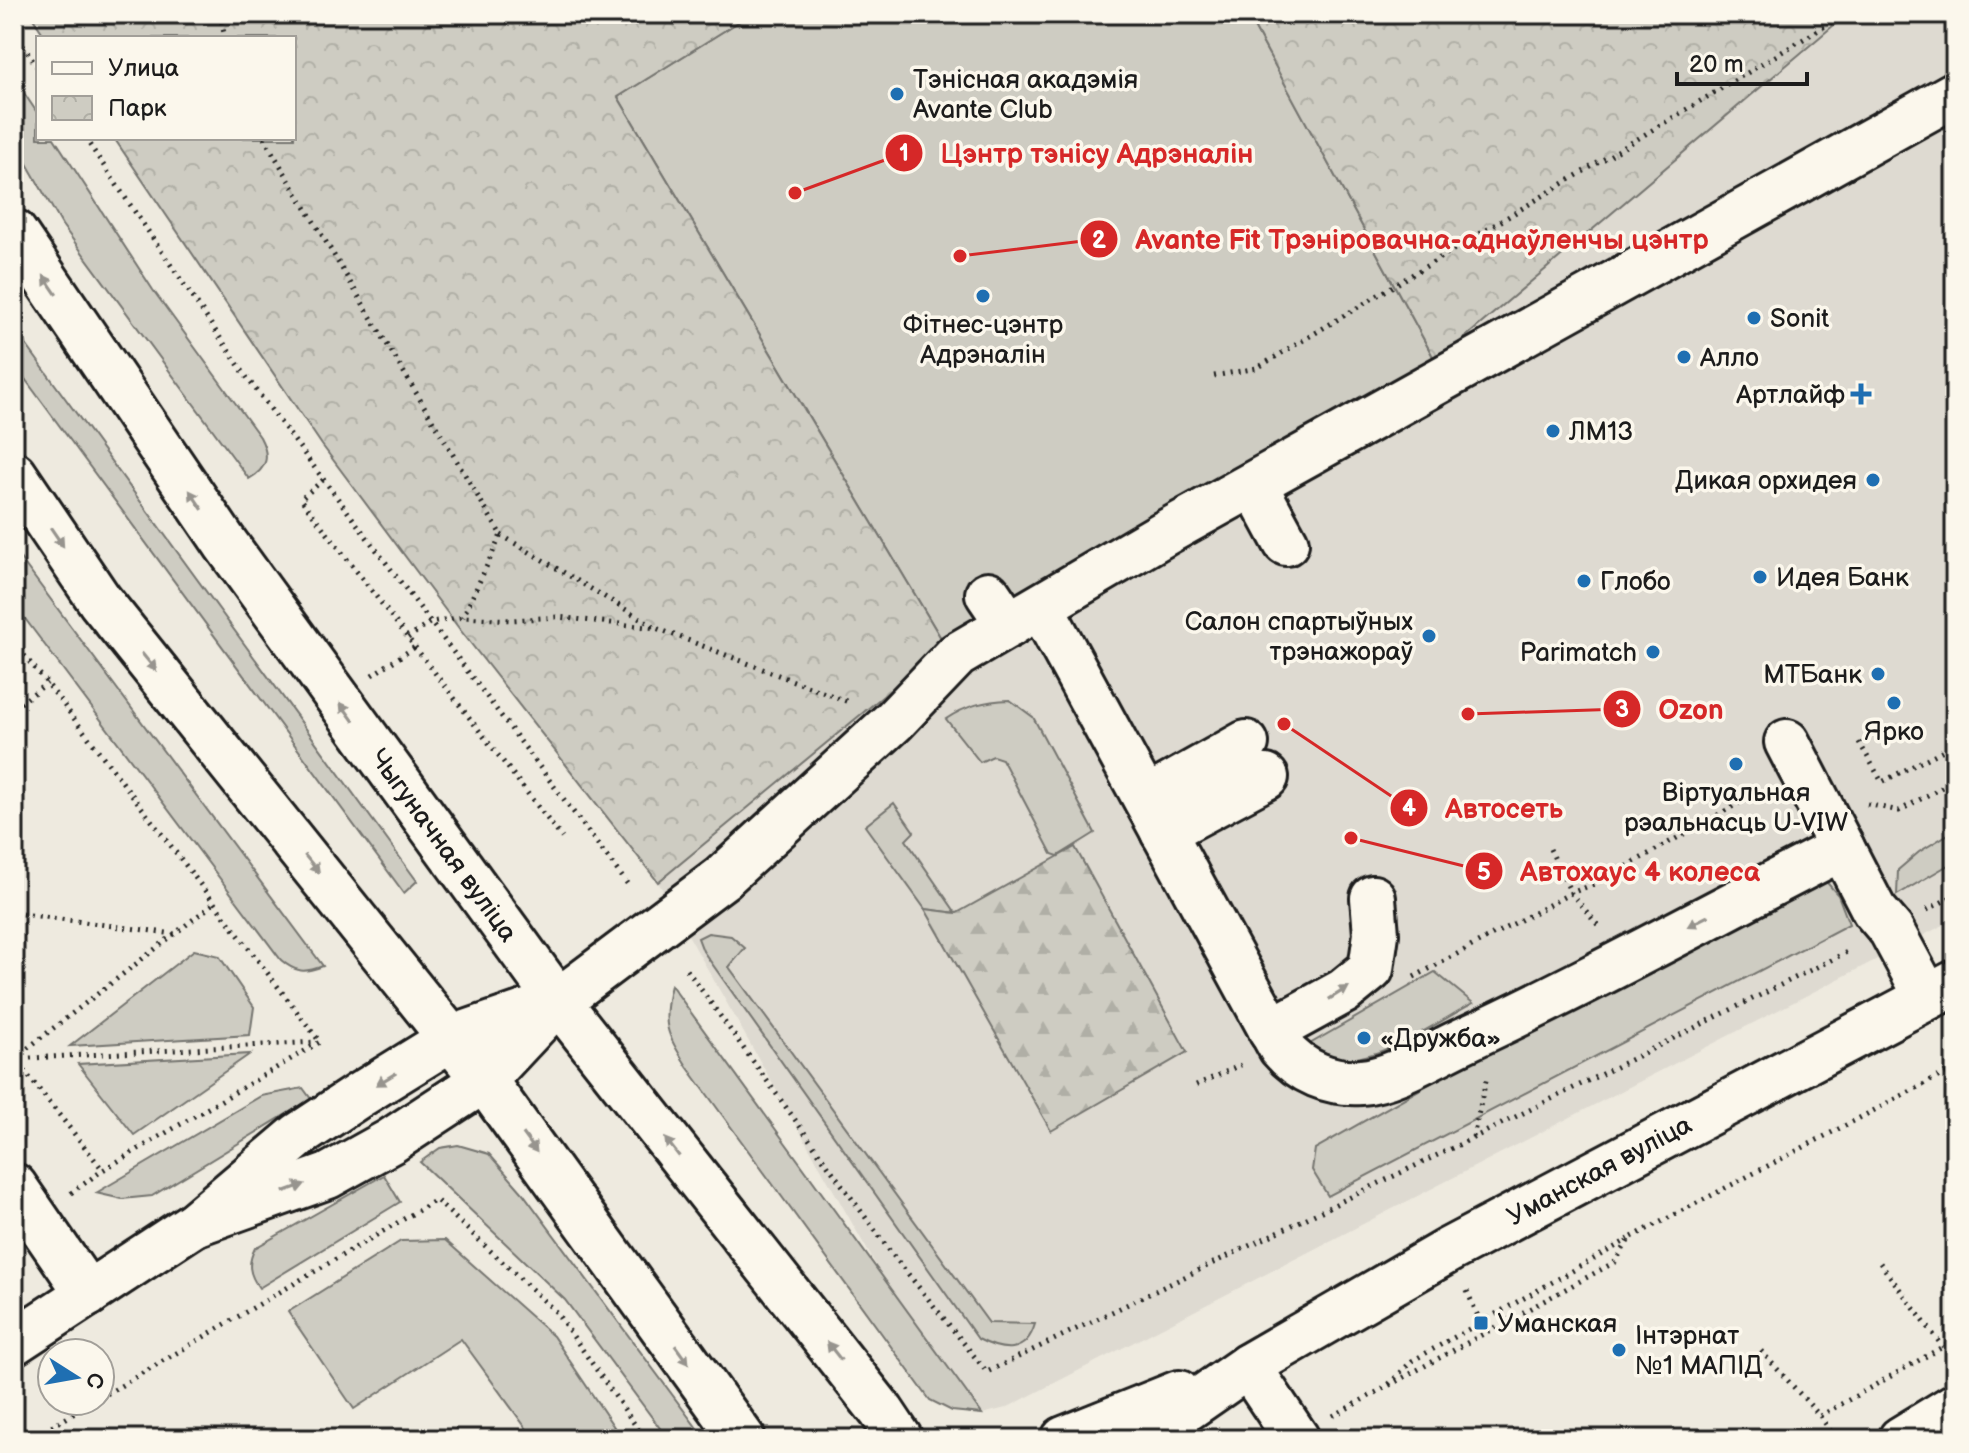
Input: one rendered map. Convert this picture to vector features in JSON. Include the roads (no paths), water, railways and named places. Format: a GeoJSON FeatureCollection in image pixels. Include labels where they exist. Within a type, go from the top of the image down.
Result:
{"type":"FeatureCollection","features":[{"type":"Feature","properties":{"kind":"main road"},"geometry":{"type":"LineString","coordinates":[[194,1224],[328,1176],[391,1141],[484,1080],[558,1001],[722,878],[894,721],[957,655],[1012,609],[1254,484],[1955,94]]}},
{"type":"Feature","properties":{"kind":"main road","name":"Чыгуначная вуліца"},"geometry":{"type":"LineString","coordinates":[[14,232],[225,543],[558,1001],[882,1412],[900,1439]]}},
{"type":"Feature","properties":{"kind":"main road"},"geometry":{"type":"LineString","coordinates":[[14,474],[100,601],[484,1080],[743,1439]]}},
{"type":"Feature","properties":{"kind":"main road"},"geometry":{"type":"LineString","coordinates":[[1254,484],[1286,543]]}},
{"type":"Feature","properties":{"kind":"main road"},"geometry":{"type":"LineString","coordinates":[[1012,609],[1154,815],[1271,1031],[1292,1061],[1330,1081],[1364,1082],[1396,1072],[1499,1024],[1842,848]]}},
{"type":"Feature","properties":{"kind":"main road"},"geometry":{"type":"LineString","coordinates":[[1787,742],[1874,910],[1941,990]]}},
{"type":"Feature","properties":{"kind":"main road"},"geometry":{"type":"LineString","coordinates":[[1154,815],[1256,760]]}},
{"type":"Feature","properties":{"kind":"main road"},"geometry":{"type":"LineString","coordinates":[[1271,1031],[1344,991],[1371,969],[1376,934],[1373,898]]}},
{"type":"Feature","properties":{"kind":"main road","name":"Уманская вуліца"},"geometry":{"type":"LineString","coordinates":[[1143,1439],[1248,1366],[1449,1250],[1941,990]]}},
{"type":"Feature","properties":{"kind":"main road"},"geometry":{"type":"LineString","coordinates":[[14,1342],[194,1224],[299,1135],[452,1038],[558,1001]]}},
{"type":"Feature","properties":{"kind":"main road"},"geometry":{"type":"LineString","coordinates":[[26,1202],[88,1294]]}},
{"type":"Feature","properties":{"kind":"main road"},"geometry":{"type":"LineString","coordinates":[[1248,1366],[1296,1438]]}},
{"type":"Feature","properties":{"kind":"main road","name":"Уманская вуліца"},"geometry":{"type":"LineString","coordinates":[[1064,1439],[1248,1366]]}},
{"type":"Feature","properties":{"kind":"main road"},"geometry":{"type":"LineString","coordinates":[[1901,1439],[1955,1406]]}},
{"type":"Feature","properties":{"kind":"place","name":"Тэнісная акадэмія Avante Club"},"geometry":{"type":"Point","coordinates":[897,94]}},
{"type":"Feature","properties":{"kind":"place","name":"Цэнтр тэнісу Адрэналін"},"geometry":{"type":"Point","coordinates":[795,193]}},
{"type":"Feature","properties":{"kind":"place","name":"Avante Fit Трэніровачна-аднаўленчы цэнтр"},"geometry":{"type":"Point","coordinates":[960,256]}},
{"type":"Feature","properties":{"kind":"place","name":"Фітнес-цэнтр Адрэналін"},"geometry":{"type":"Point","coordinates":[983,296]}},
{"type":"Feature","properties":{"kind":"place","name":"Sonit"},"geometry":{"type":"Point","coordinates":[1754,318]}},
{"type":"Feature","properties":{"kind":"place","name":"Алло"},"geometry":{"type":"Point","coordinates":[1684,357]}},
{"type":"Feature","properties":{"kind":"place","name":"Артлайф"},"geometry":{"type":"Point","coordinates":[1861,394]}},
{"type":"Feature","properties":{"kind":"place","name":"ЛМ13"},"geometry":{"type":"Point","coordinates":[1553,431]}},
{"type":"Feature","properties":{"kind":"place","name":"Дикая орхидея"},"geometry":{"type":"Point","coordinates":[1873,480]}},
{"type":"Feature","properties":{"kind":"place","name":"Идея Банк"},"geometry":{"type":"Point","coordinates":[1760,577]}},
{"type":"Feature","properties":{"kind":"place","name":"Глобо"},"geometry":{"type":"Point","coordinates":[1584,581]}},
{"type":"Feature","properties":{"kind":"place","name":"Салон спартыўных трэнажораў"},"geometry":{"type":"Point","coordinates":[1429,636]}},
{"type":"Feature","properties":{"kind":"place","name":"Parimatch"},"geometry":{"type":"Point","coordinates":[1653,652]}},
{"type":"Feature","properties":{"kind":"place","name":"МТБанк"},"geometry":{"type":"Point","coordinates":[1878,674]}},
{"type":"Feature","properties":{"kind":"place","name":"Ярко"},"geometry":{"type":"Point","coordinates":[1894,703]}},
{"type":"Feature","properties":{"kind":"place","name":"Ozon"},"geometry":{"type":"Point","coordinates":[1468,714]}},
{"type":"Feature","properties":{"kind":"place","name":"Автосеть"},"geometry":{"type":"Point","coordinates":[1284,724]}},
{"type":"Feature","properties":{"kind":"place","name":"Віртуальная рэальнасць U-VIW"},"geometry":{"type":"Point","coordinates":[1736,764]}},
{"type":"Feature","properties":{"kind":"place","name":"Автохаус 4 колеса"},"geometry":{"type":"Point","coordinates":[1351,838]}},
{"type":"Feature","properties":{"kind":"place","name":"«Дружба»"},"geometry":{"type":"Point","coordinates":[1364,1038]}},
{"type":"Feature","properties":{"kind":"place","name":"Уманская"},"geometry":{"type":"Point","coordinates":[1481,1323]}},
{"type":"Feature","properties":{"kind":"place","name":"Інтэрнат №1 МАПІД"},"geometry":{"type":"Point","coordinates":[1619,1350]}}]}
